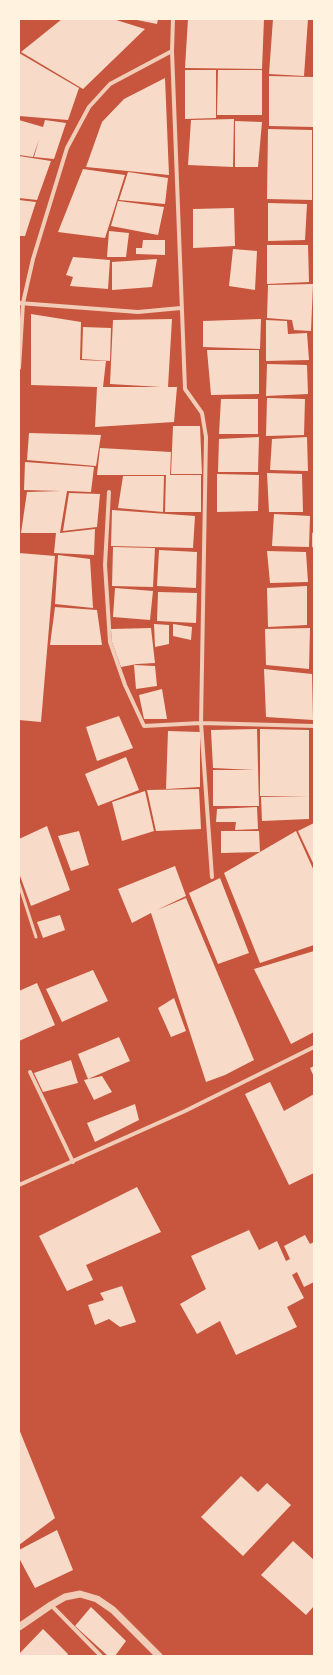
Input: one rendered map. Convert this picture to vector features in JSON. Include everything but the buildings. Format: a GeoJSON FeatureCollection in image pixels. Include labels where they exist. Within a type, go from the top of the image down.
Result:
{"type":"FeatureCollection","features":[{"type":"Feature","properties":{"kind":"street"},"geometry":{"type":"LineString","coordinates":[[173,19],[172,51],[185,389],[202,413],[206,437],[201,723],[212,877]]}},
{"type":"Feature","properties":{"kind":"street"},"geometry":{"type":"LineString","coordinates":[[19,368],[21,303],[33,259],[68,148],[89,107],[110,84],[172,51]]}},
{"type":"Feature","properties":{"kind":"street"},"geometry":{"type":"LineString","coordinates":[[21,303],[138,312],[181,308]]}},
{"type":"Feature","properties":{"kind":"street"},"geometry":{"type":"LineString","coordinates":[[109,492],[105,565],[110,642],[125,686],[144,726],[201,723],[314,726]]}},
{"type":"Feature","properties":{"kind":"street"},"geometry":{"type":"LineString","coordinates":[[314,534],[314,546]]}},
{"type":"Feature","properties":{"kind":"street"},"geometry":{"type":"LineString","coordinates":[[19,1185],[185,1111],[314,1048]]}},
{"type":"Feature","properties":{"kind":"street"},"geometry":{"type":"LineString","coordinates":[[30,1072],[73,1162]]}},
{"type":"Feature","properties":{"kind":"street"},"geometry":{"type":"LineString","coordinates":[[19,1627],[51,1605],[65,1598],[80,1594],[97,1599],[113,1610],[159,1656]]}},
{"type":"Feature","properties":{"kind":"street"},"geometry":{"type":"LineString","coordinates":[[51,1605],[101,1656]]}},
{"type":"Feature","properties":{"kind":"lane"},"geometry":{"type":"LineString","coordinates":[[19,884],[36,937]]}}]}
